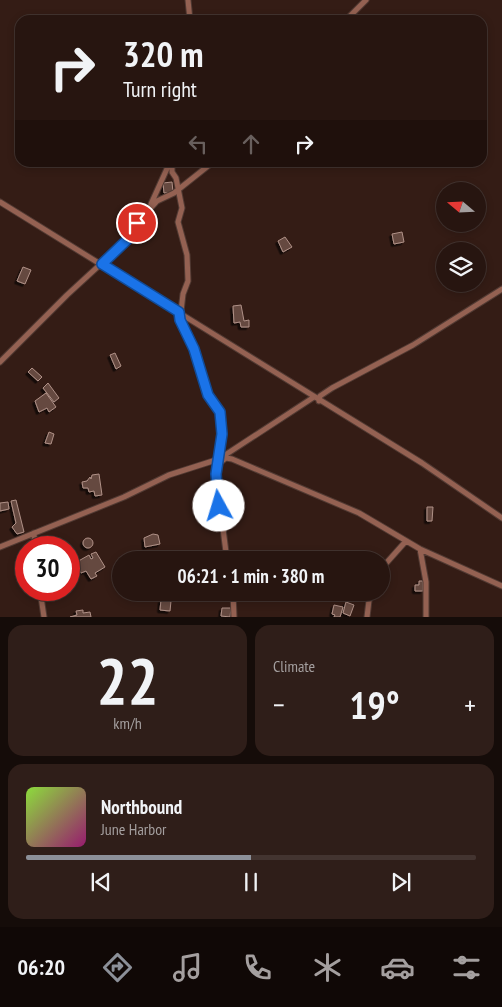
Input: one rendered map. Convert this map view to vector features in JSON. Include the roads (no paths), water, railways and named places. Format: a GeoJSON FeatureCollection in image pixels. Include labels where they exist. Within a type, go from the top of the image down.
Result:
{"type":"FeatureCollection","features":[{"type":"Feature","properties":{"kind":"street"},"geometry":{"type":"LineString","coordinates":[[188,0],[190,15]]}},
{"type":"Feature","properties":{"kind":"street"},"geometry":{"type":"LineString","coordinates":[[351,15],[366,0]]}},
{"type":"Feature","properties":{"kind":"street"},"geometry":{"type":"LineString","coordinates":[[149,209],[169,167]]}},
{"type":"Feature","properties":{"kind":"street"},"geometry":{"type":"LineString","coordinates":[[172,167],[176,178],[182,208],[178,222],[187,255],[188,267],[188,281],[179,312],[180,320],[202,371],[204,386],[220,412],[222,434],[217,481],[226,551]]}},
{"type":"Feature","properties":{"kind":"street"},"geometry":{"type":"LineString","coordinates":[[0,362],[67,295],[129,238],[137,223],[157,201],[178,191],[207,167]]}},
{"type":"Feature","properties":{"kind":"street"},"geometry":{"type":"LineString","coordinates":[[0,202],[422,463],[502,518]]}},
{"type":"Feature","properties":{"kind":"street"},"geometry":{"type":"LineString","coordinates":[[319,401],[320,396],[332,388],[412,345],[502,289]]}},
{"type":"Feature","properties":{"kind":"street"},"geometry":{"type":"LineString","coordinates":[[218,461],[314,397]]}},
{"type":"Feature","properties":{"kind":"street"},"geometry":{"type":"LineString","coordinates":[[0,546],[124,497],[169,475],[226,458],[359,513],[420,549],[502,586]]}},
{"type":"Feature","properties":{"kind":"street"},"geometry":{"type":"LineString","coordinates":[[390,559],[406,540]]}},
{"type":"Feature","properties":{"kind":"street"},"geometry":{"type":"LineString","coordinates":[[420,549],[426,582],[426,617]]}},
{"type":"Feature","properties":{"kind":"street"},"geometry":{"type":"LineString","coordinates":[[42,601],[44,617]]}},
{"type":"Feature","properties":{"kind":"street"},"geometry":{"type":"LineString","coordinates":[[233,601],[234,617]]}},
{"type":"Feature","properties":{"kind":"street"},"geometry":{"type":"LineString","coordinates":[[367,617],[369,601]]}}]}
